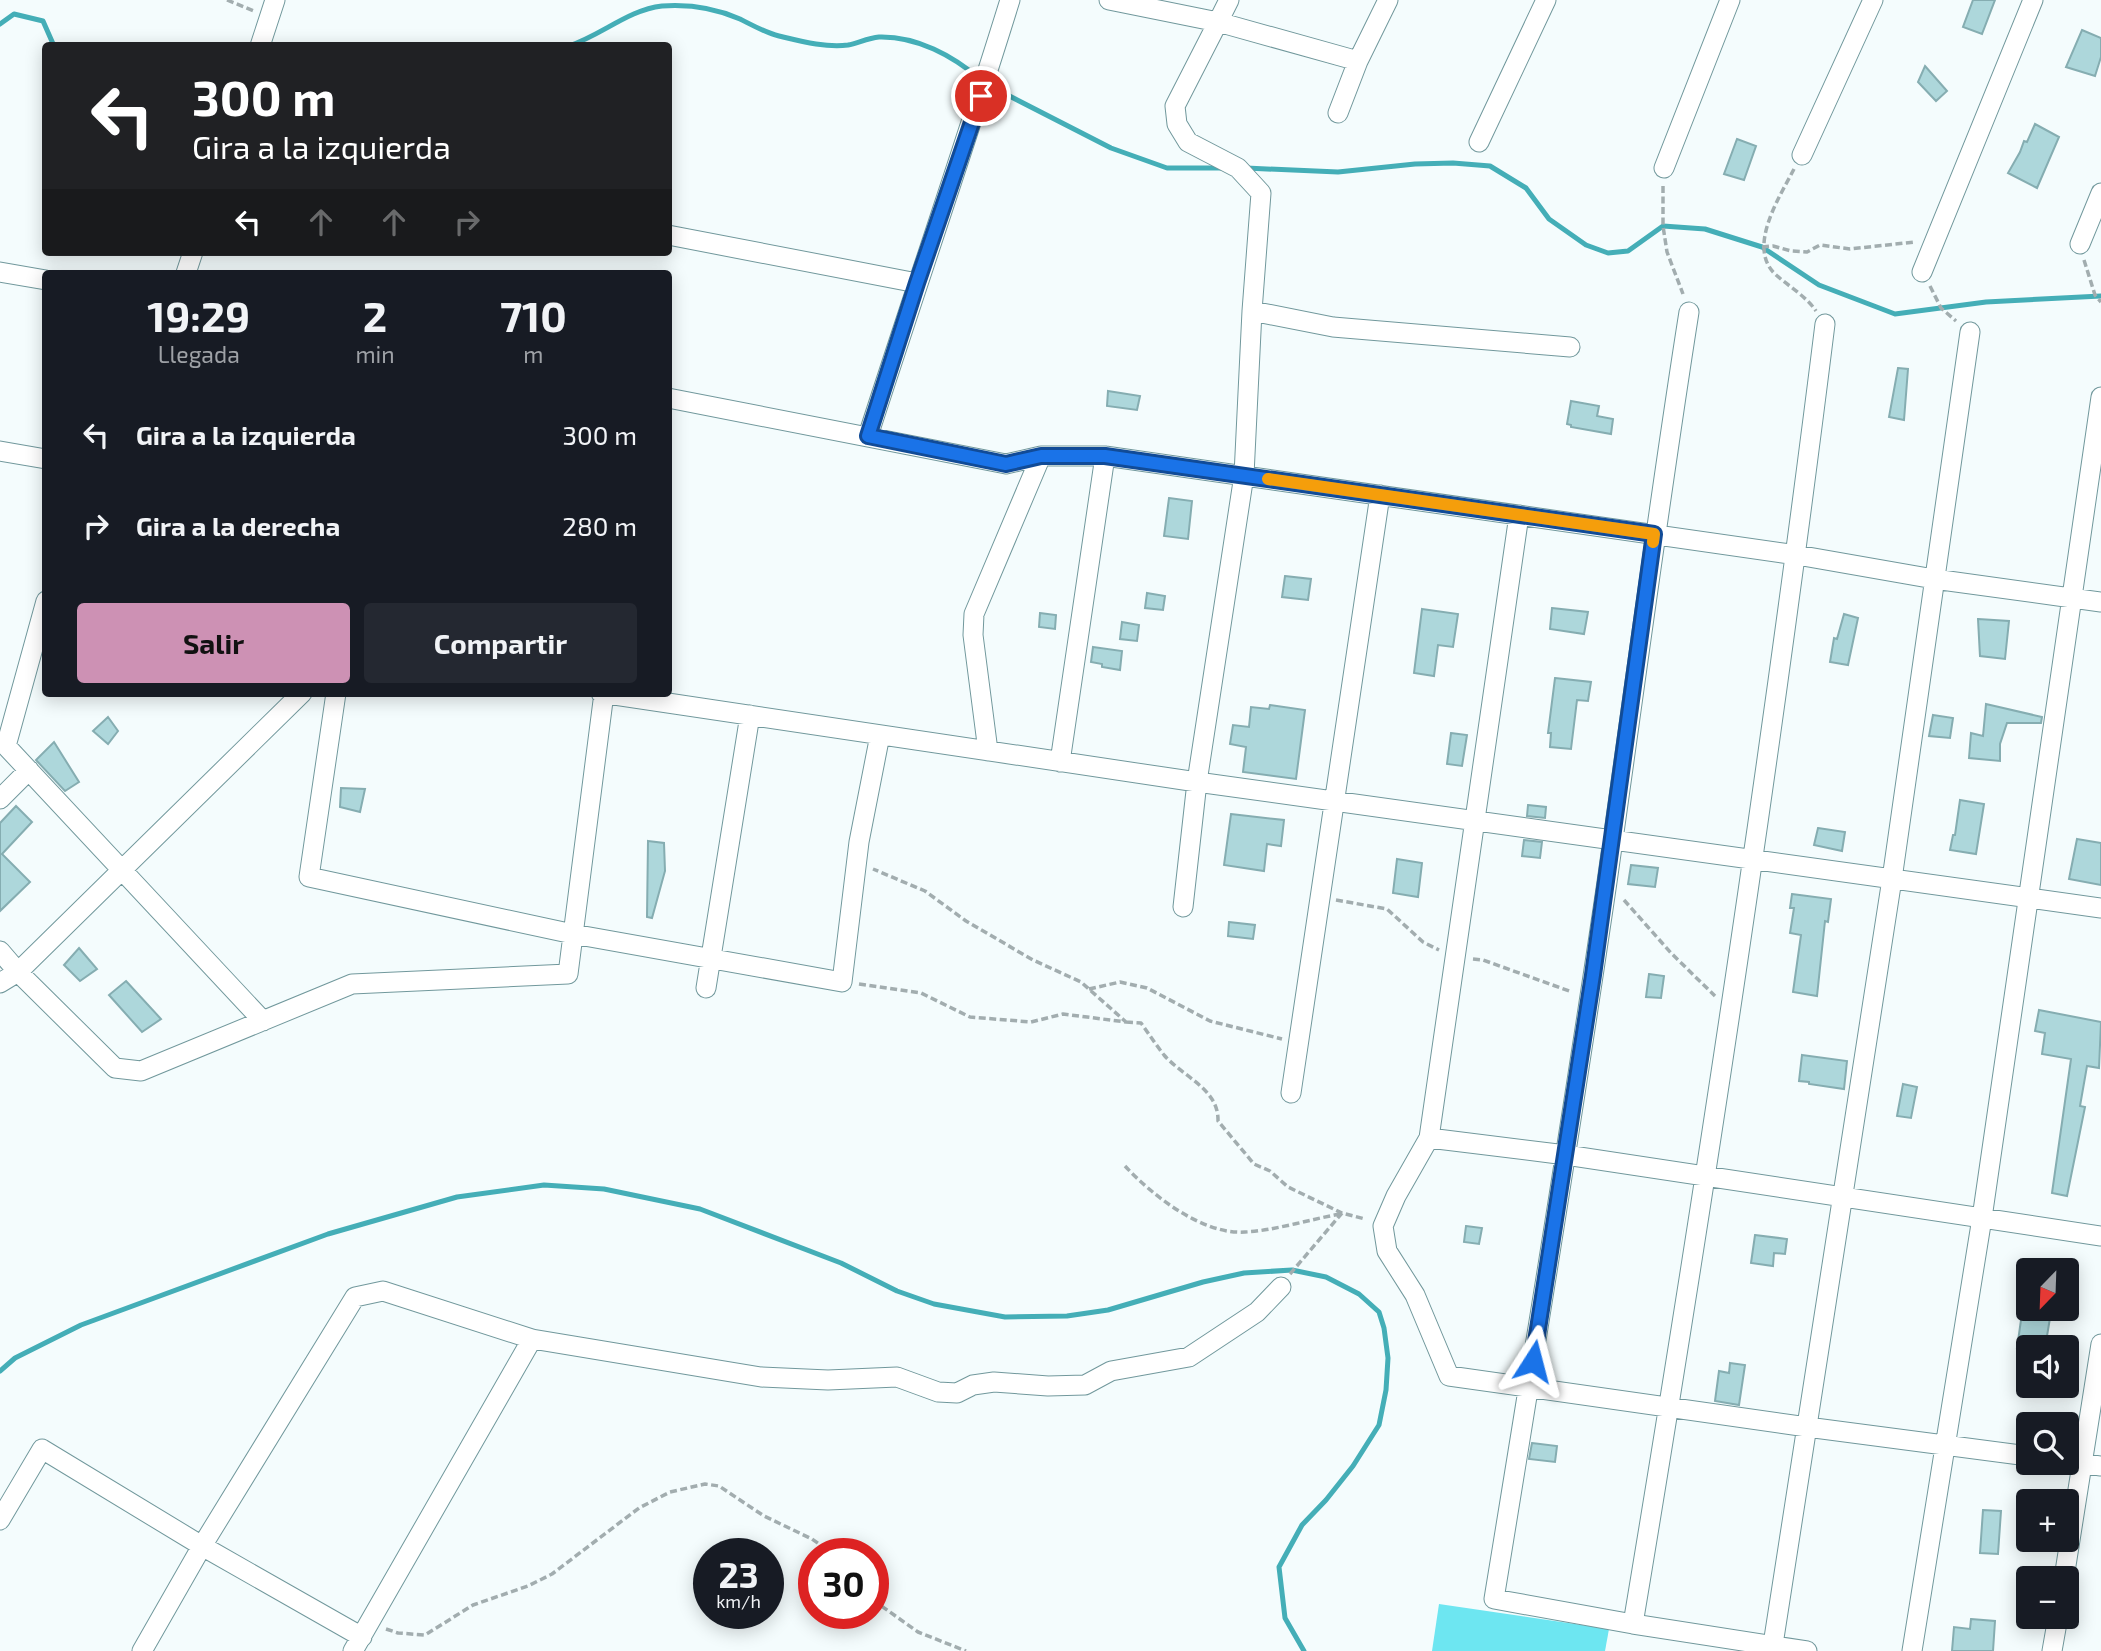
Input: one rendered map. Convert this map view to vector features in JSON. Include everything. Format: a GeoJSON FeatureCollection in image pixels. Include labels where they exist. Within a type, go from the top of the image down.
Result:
{"type":"FeatureCollection","features":[{"type":"Feature","properties":{"kind":"street"},"geometry":{"type":"LineString","coordinates":[[868,436],[1010,0]]}},
{"type":"Feature","properties":{"kind":"street"},"geometry":{"type":"LineString","coordinates":[[1109,0],[1217,22],[1357,61]]}},
{"type":"Feature","properties":{"kind":"street"},"geometry":{"type":"LineString","coordinates":[[1183,908],[1197,782],[1244,475],[1261,193],[1238,168],[1188,142],[1177,124],[1175,106],[1229,0]]}},
{"type":"Feature","properties":{"kind":"street"},"geometry":{"type":"LineString","coordinates":[[1338,113],[1357,61],[1388,0]]}},
{"type":"Feature","properties":{"kind":"street"},"geometry":{"type":"LineString","coordinates":[[1479,142],[1546,0]]}},
{"type":"Feature","properties":{"kind":"street"},"geometry":{"type":"LineString","coordinates":[[1664,169],[1730,0]]}},
{"type":"Feature","properties":{"kind":"street"},"geometry":{"type":"LineString","coordinates":[[1802,155],[1873,0]]}},
{"type":"Feature","properties":{"kind":"street"},"geometry":{"type":"LineString","coordinates":[[1922,272],[2033,0]]}},
{"type":"Feature","properties":{"kind":"street"},"geometry":{"type":"LineString","coordinates":[[261,42],[272,8]]}},
{"type":"Feature","properties":{"kind":"street"},"geometry":{"type":"LineString","coordinates":[[2080,244],[2101,193]]}},
{"type":"Feature","properties":{"kind":"street"},"geometry":{"type":"LineString","coordinates":[[672,236],[917,283]]}},
{"type":"Feature","properties":{"kind":"street"},"geometry":{"type":"LineString","coordinates":[[0,272],[42,279]]}},
{"type":"Feature","properties":{"kind":"street"},"geometry":{"type":"LineString","coordinates":[[1252,311],[1333,327],[1570,347]]}},
{"type":"Feature","properties":{"kind":"street"},"geometry":{"type":"LineString","coordinates":[[1689,312],[1654,534],[1607,881],[1566,1155],[1494,1600],[1772,1648],[1807,1651]]}},
{"type":"Feature","properties":{"kind":"street"},"geometry":{"type":"LineString","coordinates":[[1633,1623],[1707,1176],[1797,555],[1825,324]]}},
{"type":"Feature","properties":{"kind":"street"},"geometry":{"type":"LineString","coordinates":[[1772,1648],[1892,879],[1970,332]]}},
{"type":"Feature","properties":{"kind":"street"},"geometry":{"type":"LineString","coordinates":[[1912,1651],[1982,1218],[2101,397]]}},
{"type":"Feature","properties":{"kind":"street"},"geometry":{"type":"LineString","coordinates":[[672,399],[1006,464],[1041,456],[1105,456],[1654,534],[1934,579],[2101,602]]}},
{"type":"Feature","properties":{"kind":"street"},"geometry":{"type":"LineString","coordinates":[[0,451],[42,458]]}},
{"type":"Feature","properties":{"kind":"street"},"geometry":{"type":"LineString","coordinates":[[988,751],[973,635],[974,614],[1041,456]]}},
{"type":"Feature","properties":{"kind":"street"},"geometry":{"type":"LineString","coordinates":[[1060,762],[1105,456]]}},
{"type":"Feature","properties":{"kind":"street"},"geometry":{"type":"LineString","coordinates":[[1290,1093],[1380,495]]}},
{"type":"Feature","properties":{"kind":"street"},"geometry":{"type":"LineString","coordinates":[[1519,515],[1429,1138],[1396,1196],[1383,1226],[1387,1251],[1415,1295],[1449,1376],[2016,1454]]}},
{"type":"Feature","properties":{"kind":"street"},"geometry":{"type":"LineString","coordinates":[[42,614],[3,745],[263,1021]]}},
{"type":"Feature","properties":{"kind":"street"},"geometry":{"type":"LineString","coordinates":[[0,983],[18,972],[298,697]]}},
{"type":"Feature","properties":{"kind":"street"},"geometry":{"type":"LineString","coordinates":[[335,697],[309,877],[573,934],[842,982],[859,842],[880,734]]}},
{"type":"Feature","properties":{"kind":"street"},"geometry":{"type":"LineString","coordinates":[[0,951],[115,1068],[141,1071],[352,984],[568,974],[602,697]]}},
{"type":"Feature","properties":{"kind":"street"},"geometry":{"type":"LineString","coordinates":[[629,697],[1197,782],[2101,908]]}},
{"type":"Feature","properties":{"kind":"street"},"geometry":{"type":"LineString","coordinates":[[706,988],[750,715]]}},
{"type":"Feature","properties":{"kind":"street"},"geometry":{"type":"LineString","coordinates":[[2,795],[29,770]]}},
{"type":"Feature","properties":{"kind":"street"},"geometry":{"type":"LineString","coordinates":[[1429,1138],[1566,1155],[2101,1236]]}},
{"type":"Feature","properties":{"kind":"street"},"geometry":{"type":"LineString","coordinates":[[142,1651],[202,1546],[355,1297],[383,1292],[532,1339],[761,1377],[828,1380],[897,1377],[938,1392],[957,1393],[972,1385],[994,1382],[1048,1386],[1085,1385],[1111,1371],[1189,1357],[1258,1312],[1281,1287]]}},
{"type":"Feature","properties":{"kind":"street"},"geometry":{"type":"LineString","coordinates":[[0,1520],[42,1449],[357,1644],[532,1339]]}},
{"type":"Feature","properties":{"kind":"street"},"geometry":{"type":"LineString","coordinates":[[2066,1566],[2101,1344]]}},
{"type":"Feature","properties":{"kind":"street"},"geometry":{"type":"LineString","coordinates":[[2052,1651],[2056,1629]]}},
{"type":"Feature","properties":{"kind":"path"},"geometry":{"type":"LineString","coordinates":[[227,0],[272,8]]}},
{"type":"Feature","properties":{"kind":"path"},"geometry":{"type":"LineString","coordinates":[[1802,155],[1766,229],[1762,247],[1765,262],[1773,273],[1812,306],[1825,324]]}},
{"type":"Feature","properties":{"kind":"path"},"geometry":{"type":"LineString","coordinates":[[1664,169],[1663,226],[1667,252],[1689,312]]}},
{"type":"Feature","properties":{"kind":"path"},"geometry":{"type":"LineString","coordinates":[[1762,247],[1773,246],[1807,252],[1820,245],[1850,248],[1935,240]]}},
{"type":"Feature","properties":{"kind":"path"},"geometry":{"type":"LineString","coordinates":[[2080,244],[2095,295],[2101,302]]}},
{"type":"Feature","properties":{"kind":"path"},"geometry":{"type":"LineString","coordinates":[[1922,272],[1941,308],[1970,332]]}},
{"type":"Feature","properties":{"kind":"path"},"geometry":{"type":"LineString","coordinates":[[859,842],[873,869],[925,891],[966,921],[1032,960],[1081,982],[1126,1023]]}},
{"type":"Feature","properties":{"kind":"path"},"geometry":{"type":"LineString","coordinates":[[1607,881],[1671,953],[1731,1012]]}},
{"type":"Feature","properties":{"kind":"path"},"geometry":{"type":"LineString","coordinates":[[1321,897],[1387,909],[1423,942],[1455,958],[1483,960],[1589,999]]}},
{"type":"Feature","properties":{"kind":"path"},"geometry":{"type":"LineString","coordinates":[[842,982],[921,993],[970,1017],[1031,1022],[1063,1014],[1141,1023],[1166,1057],[1205,1090],[1219,1108],[1218,1121],[1254,1164],[1270,1171],[1288,1187],[1342,1213],[1383,1226]]}},
{"type":"Feature","properties":{"kind":"path"},"geometry":{"type":"LineString","coordinates":[[1089,989],[1120,982],[1147,988],[1210,1021],[1298,1043]]}},
{"type":"Feature","properties":{"kind":"path"},"geometry":{"type":"LineString","coordinates":[[1125,1166],[1143,1185],[1193,1219],[1217,1229],[1244,1232],[1342,1213]]}},
{"type":"Feature","properties":{"kind":"path"},"geometry":{"type":"LineString","coordinates":[[1301,1260],[1342,1213]]}},
{"type":"Feature","properties":{"kind":"path"},"geometry":{"type":"LineString","coordinates":[[357,1644],[387,1629],[398,1633],[425,1635],[473,1605],[528,1586],[552,1574],[639,1507],[670,1492],[705,1484],[719,1486],[764,1516],[810,1538]]}},
{"type":"Feature","properties":{"kind":"path"},"geometry":{"type":"LineString","coordinates":[[889,1611],[918,1632],[966,1651]]}},
{"type":"Feature","properties":{"kind":"shaded area"},"geometry":{"type":"Polygon","coordinates":[[[1439,1604],[1609,1629],[1605,1651],[1432,1651],[1439,1604]]]}},
{"type":"Feature","properties":{"kind":"building"},"geometry":{"type":"Polygon","coordinates":[[[1973,0],[1995,0],[1982,34],[1963,27],[1973,0]]]}},
{"type":"Feature","properties":{"kind":"building"},"geometry":{"type":"Polygon","coordinates":[[[2082,30],[2101,38],[2101,57],[2095,76],[2066,67],[2082,30]]]}},
{"type":"Feature","properties":{"kind":"building"},"geometry":{"type":"Polygon","coordinates":[[[1925,66],[1947,91],[1936,101],[1918,82],[1925,66]]]}},
{"type":"Feature","properties":{"kind":"building"},"geometry":{"type":"Polygon","coordinates":[[[2035,124],[2059,137],[2037,188],[2008,173],[2035,124]]]}},
{"type":"Feature","properties":{"kind":"building"},"geometry":{"type":"Polygon","coordinates":[[[1737,139],[1756,146],[1744,180],[1724,174],[1737,139]]]}},
{"type":"Feature","properties":{"kind":"building"},"geometry":{"type":"Polygon","coordinates":[[[1898,368],[1908,369],[1904,420],[1889,417],[1898,368]]]}},
{"type":"Feature","properties":{"kind":"building"},"geometry":{"type":"Polygon","coordinates":[[[1108,391],[1140,396],[1137,410],[1107,406],[1108,391]]]}},
{"type":"Feature","properties":{"kind":"building"},"geometry":{"type":"Polygon","coordinates":[[[1571,401],[1599,406],[1597,416],[1613,419],[1611,434],[1567,424],[1571,401]]]}},
{"type":"Feature","properties":{"kind":"building"},"geometry":{"type":"Polygon","coordinates":[[[1169,498],[1192,501],[1188,539],[1164,536],[1169,498]]]}},
{"type":"Feature","properties":{"kind":"building"},"geometry":{"type":"Polygon","coordinates":[[[1285,576],[1311,579],[1308,600],[1282,597],[1285,576]]]}},
{"type":"Feature","properties":{"kind":"building"},"geometry":{"type":"Polygon","coordinates":[[[1147,593],[1165,596],[1163,610],[1145,608],[1147,593]]]}},
{"type":"Feature","properties":{"kind":"building"},"geometry":{"type":"Polygon","coordinates":[[[1552,608],[1588,612],[1584,634],[1550,629],[1552,608]]]}},
{"type":"Feature","properties":{"kind":"building"},"geometry":{"type":"Polygon","coordinates":[[[1422,609],[1458,614],[1453,647],[1438,645],[1434,676],[1414,673],[1422,609]]]}},
{"type":"Feature","properties":{"kind":"building"},"geometry":{"type":"Polygon","coordinates":[[[1040,613],[1056,615],[1055,629],[1039,627],[1040,613]]]}},
{"type":"Feature","properties":{"kind":"building"},"geometry":{"type":"Polygon","coordinates":[[[1844,614],[1858,618],[1848,665],[1830,662],[1834,638],[1837,639],[1844,614]]]}},
{"type":"Feature","properties":{"kind":"building"},"geometry":{"type":"Polygon","coordinates":[[[1978,619],[2009,621],[2005,659],[1980,656],[1978,619]]]}},
{"type":"Feature","properties":{"kind":"building"},"geometry":{"type":"Polygon","coordinates":[[[1122,622],[1139,625],[1137,641],[1120,639],[1122,622]]]}},
{"type":"Feature","properties":{"kind":"building"},"geometry":{"type":"Polygon","coordinates":[[[1093,647],[1122,651],[1120,670],[1091,662],[1093,647]]]}},
{"type":"Feature","properties":{"kind":"building"},"geometry":{"type":"Polygon","coordinates":[[[1555,678],[1591,682],[1588,701],[1577,700],[1571,749],[1550,747],[1551,733],[1548,733],[1555,678]]]}},
{"type":"Feature","properties":{"kind":"building"},"geometry":{"type":"Polygon","coordinates":[[[1986,704],[2042,717],[2041,723],[2007,723],[2000,744],[2000,761],[1969,758],[1971,733],[1983,736],[1986,704]]]}},
{"type":"Feature","properties":{"kind":"building"},"geometry":{"type":"Polygon","coordinates":[[[1270,705],[1305,710],[1296,779],[1243,772],[1246,747],[1230,744],[1233,725],[1249,727],[1251,707],[1269,709],[1270,705]]]}},
{"type":"Feature","properties":{"kind":"building"},"geometry":{"type":"Polygon","coordinates":[[[1933,715],[1953,718],[1950,738],[1929,736],[1933,715]]]}},
{"type":"Feature","properties":{"kind":"building"},"geometry":{"type":"Polygon","coordinates":[[[108,717],[118,731],[108,744],[93,731],[108,717]]]}},
{"type":"Feature","properties":{"kind":"building"},"geometry":{"type":"Polygon","coordinates":[[[1451,733],[1467,735],[1462,766],[1447,764],[1451,733]]]}},
{"type":"Feature","properties":{"kind":"building"},"geometry":{"type":"Polygon","coordinates":[[[54,742],[79,782],[65,791],[36,760],[54,742]]]}},
{"type":"Feature","properties":{"kind":"building"},"geometry":{"type":"Polygon","coordinates":[[[341,788],[365,789],[360,812],[340,807],[341,788]]]}},
{"type":"Feature","properties":{"kind":"building"},"geometry":{"type":"Polygon","coordinates":[[[1960,800],[1984,804],[1976,854],[1950,850],[1960,800]]]}},
{"type":"Feature","properties":{"kind":"building"},"geometry":{"type":"Polygon","coordinates":[[[1528,805],[1546,807],[1545,818],[1527,816],[1528,805]]]}},
{"type":"Feature","properties":{"kind":"building"},"geometry":{"type":"Polygon","coordinates":[[[16,806],[32,822],[2,854],[30,882],[0,911],[0,823],[16,806]]]}},
{"type":"Feature","properties":{"kind":"building"},"geometry":{"type":"Polygon","coordinates":[[[1231,814],[1284,820],[1281,846],[1267,844],[1264,871],[1224,865],[1231,814]]]}},
{"type":"Feature","properties":{"kind":"building"},"geometry":{"type":"Polygon","coordinates":[[[1818,828],[1845,832],[1842,851],[1814,845],[1818,828]]]}},
{"type":"Feature","properties":{"kind":"building"},"geometry":{"type":"Polygon","coordinates":[[[2077,839],[2101,843],[2101,885],[2069,879],[2077,839]]]}},
{"type":"Feature","properties":{"kind":"building"},"geometry":{"type":"Polygon","coordinates":[[[1524,840],[1542,842],[1540,858],[1522,856],[1524,840]]]}},
{"type":"Feature","properties":{"kind":"building"},"geometry":{"type":"Polygon","coordinates":[[[648,841],[664,843],[665,871],[652,918],[647,917],[648,841]]]}},
{"type":"Feature","properties":{"kind":"building"},"geometry":{"type":"Polygon","coordinates":[[[1397,859],[1422,863],[1418,897],[1393,893],[1397,859]]]}},
{"type":"Feature","properties":{"kind":"building"},"geometry":{"type":"Polygon","coordinates":[[[1631,865],[1658,868],[1655,887],[1628,884],[1631,865]]]}},
{"type":"Feature","properties":{"kind":"building"},"geometry":{"type":"Polygon","coordinates":[[[1792,894],[1831,899],[1828,922],[1825,921],[1817,996],[1793,992],[1801,935],[1790,933],[1794,908],[1790,908],[1792,894]]]}},
{"type":"Feature","properties":{"kind":"building"},"geometry":{"type":"Polygon","coordinates":[[[1229,922],[1255,925],[1253,939],[1228,936],[1229,922]]]}},
{"type":"Feature","properties":{"kind":"building"},"geometry":{"type":"Polygon","coordinates":[[[79,948],[97,969],[80,981],[64,965],[79,948]]]}},
{"type":"Feature","properties":{"kind":"building"},"geometry":{"type":"Polygon","coordinates":[[[1649,974],[1664,976],[1661,998],[1646,997],[1649,974]]]}},
{"type":"Feature","properties":{"kind":"building"},"geometry":{"type":"Polygon","coordinates":[[[126,981],[161,1019],[142,1032],[109,995],[126,981]]]}},
{"type":"Feature","properties":{"kind":"building"},"geometry":{"type":"Polygon","coordinates":[[[2039,1010],[2101,1022],[2099,1068],[2087,1066],[2080,1106],[2085,1107],[2067,1196],[2052,1193],[2071,1059],[2042,1054],[2045,1033],[2035,1031],[2039,1010]]]}},
{"type":"Feature","properties":{"kind":"building"},"geometry":{"type":"Polygon","coordinates":[[[1802,1055],[1847,1061],[1844,1089],[1799,1081],[1802,1055]]]}},
{"type":"Feature","properties":{"kind":"building"},"geometry":{"type":"Polygon","coordinates":[[[1903,1084],[1917,1087],[1911,1118],[1897,1116],[1903,1084]]]}},
{"type":"Feature","properties":{"kind":"building"},"geometry":{"type":"Polygon","coordinates":[[[1466,1226],[1482,1228],[1479,1244],[1464,1242],[1466,1226]]]}},
{"type":"Feature","properties":{"kind":"building"},"geometry":{"type":"Polygon","coordinates":[[[1755,1235],[1787,1239],[1785,1254],[1774,1253],[1773,1266],[1751,1263],[1755,1235]]]}},
{"type":"Feature","properties":{"kind":"building"},"geometry":{"type":"Polygon","coordinates":[[[2021,1321],[2050,1321],[2047,1335],[2019,1335],[2021,1321]]]}},
{"type":"Feature","properties":{"kind":"building"},"geometry":{"type":"Polygon","coordinates":[[[1730,1363],[1745,1365],[1739,1405],[1715,1401],[1719,1371],[1729,1373],[1730,1363]]]}},
{"type":"Feature","properties":{"kind":"building"},"geometry":{"type":"Polygon","coordinates":[[[1532,1443],[1557,1446],[1555,1462],[1529,1459],[1532,1443]]]}},
{"type":"Feature","properties":{"kind":"building"},"geometry":{"type":"Polygon","coordinates":[[[1983,1510],[2001,1511],[1998,1554],[1980,1553],[1983,1510]]]}},
{"type":"Feature","properties":{"kind":"building"},"geometry":{"type":"Polygon","coordinates":[[[1971,1619],[1995,1621],[1993,1651],[1952,1651],[1954,1627],[1970,1629],[1971,1619]]]}},
{"type":"Feature","properties":{"kind":"waterway"},"geometry":{"type":"LineString","coordinates":[[579,42],[650,8],[692,6],[731,15],[774,35],[831,46],[848,45],[879,37],[907,40],[946,55],[980,79]]}},
{"type":"Feature","properties":{"kind":"waterway"},"geometry":{"type":"LineString","coordinates":[[0,24],[14,14],[43,21],[52,42]]}},
{"type":"Feature","properties":{"kind":"waterway"},"geometry":{"type":"LineString","coordinates":[[988,85],[1111,148],[1167,168],[1222,168]]}},
{"type":"Feature","properties":{"kind":"waterway"},"geometry":{"type":"LineString","coordinates":[[1246,168],[1338,172],[1415,164],[1490,166],[1526,188],[1549,219],[1586,245],[1608,253],[1628,251],[1663,226],[1705,229],[1762,247],[1819,285],[1895,314],[1986,302],[2101,296]]}},
{"type":"Feature","properties":{"kind":"waterway"},"geometry":{"type":"LineString","coordinates":[[0,1371],[15,1358],[81,1325],[328,1234],[457,1197],[544,1185],[604,1189],[700,1209],[841,1263],[897,1291],[934,1304],[1005,1317],[1067,1316],[1108,1310],[1244,1273],[1292,1270],[1326,1277],[1359,1294],[1379,1312],[1388,1358],[1386,1390],[1379,1425],[1353,1466],[1302,1525],[1279,1567],[1285,1618],[1304,1651]]}},
{"type":"Feature","properties":{"kind":"slow traffic"},"geometry":{"type":"LineString","coordinates":[[1268,479],[1654,534],[1653,542]]}},
{"type":"Feature","properties":{"kind":"route"},"geometry":{"type":"LineString","coordinates":[[981,96],[868,436],[1006,464],[1041,456],[1105,456],[1654,534],[1610,860],[1533,1361]]}}]}
